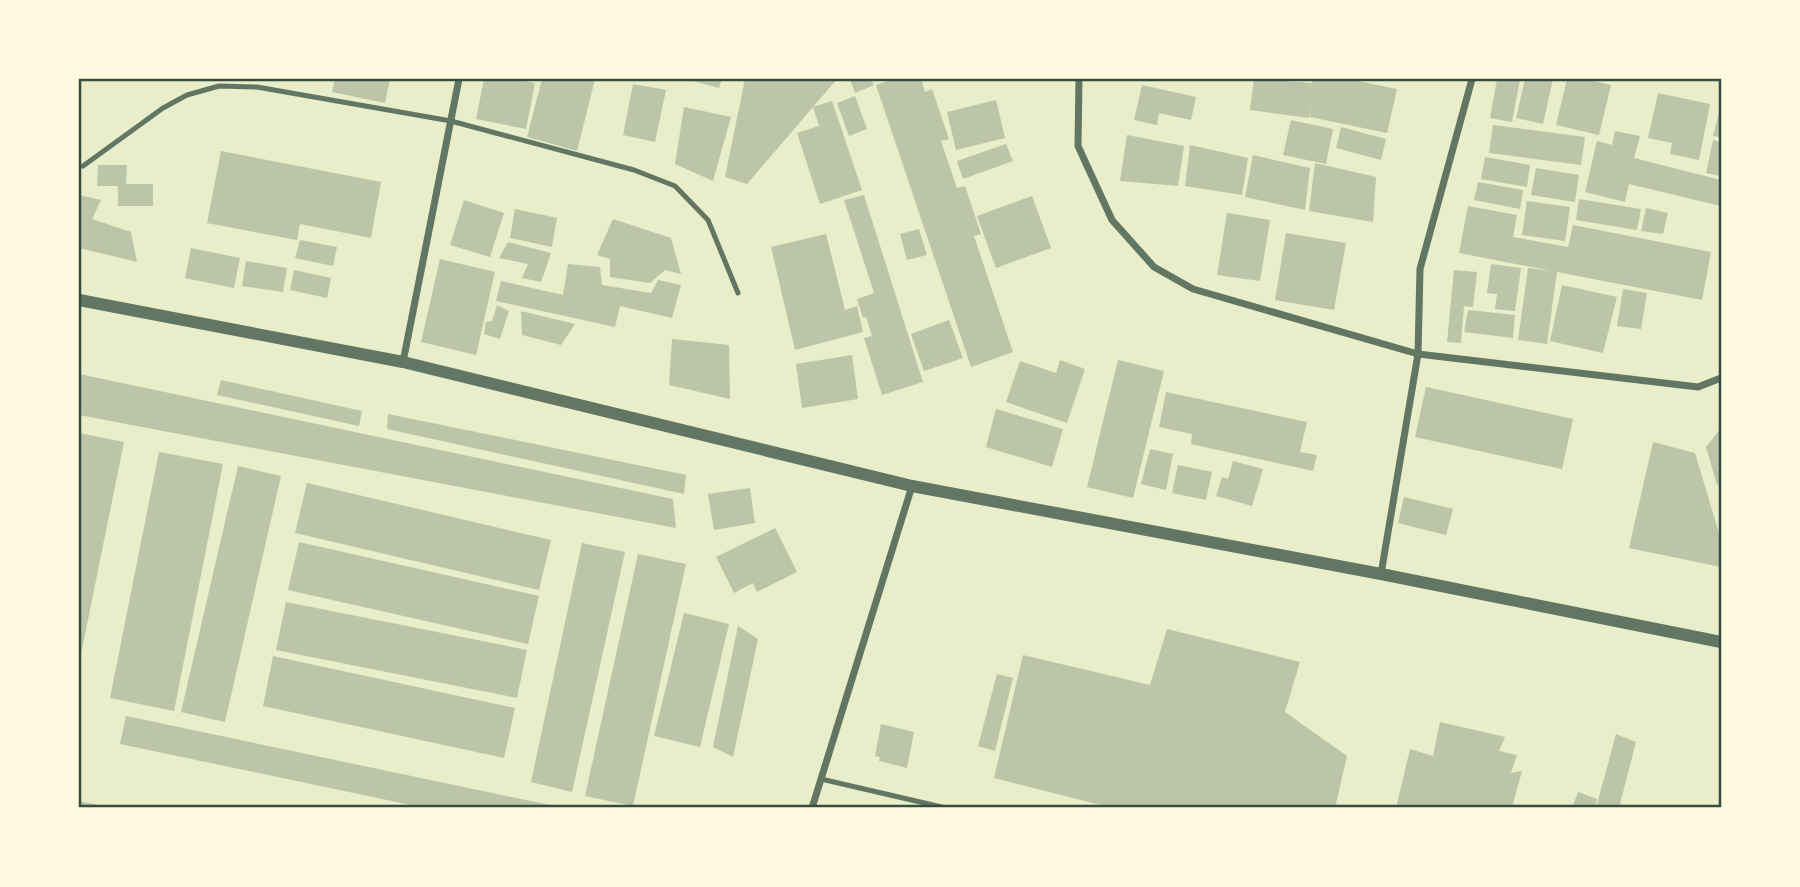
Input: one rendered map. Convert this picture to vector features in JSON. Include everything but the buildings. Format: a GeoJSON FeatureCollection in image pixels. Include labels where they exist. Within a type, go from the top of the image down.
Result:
{"type":"FeatureCollection","features":[{"type":"Feature","properties":{"kind":"street"},"geometry":{"type":"LineString","coordinates":[[403,362],[459,79]]}},
{"type":"Feature","properties":{"kind":"street"},"geometry":{"type":"LineString","coordinates":[[1079,79],[1078,146],[1112,220],[1154,268],[1193,289],[1418,354],[1698,387],[1721,378]]}},
{"type":"Feature","properties":{"kind":"street"},"geometry":{"type":"LineString","coordinates":[[1381,574],[1418,354],[1420,269],[1472,79]]}},
{"type":"Feature","properties":{"kind":"street"},"geometry":{"type":"LineString","coordinates":[[79,300],[403,362],[912,486],[1381,574],[1721,642]]}},
{"type":"Feature","properties":{"kind":"street"},"geometry":{"type":"LineString","coordinates":[[812,808],[912,486]]}},
{"type":"Feature","properties":{"kind":"lane"},"geometry":{"type":"LineString","coordinates":[[83,166],[163,108],[187,95],[219,86],[257,87],[450,121],[634,170],[674,186],[708,219],[738,293]]}},
{"type":"Feature","properties":{"kind":"lane"},"geometry":{"type":"LineString","coordinates":[[821,779],[946,808]]}}]}
